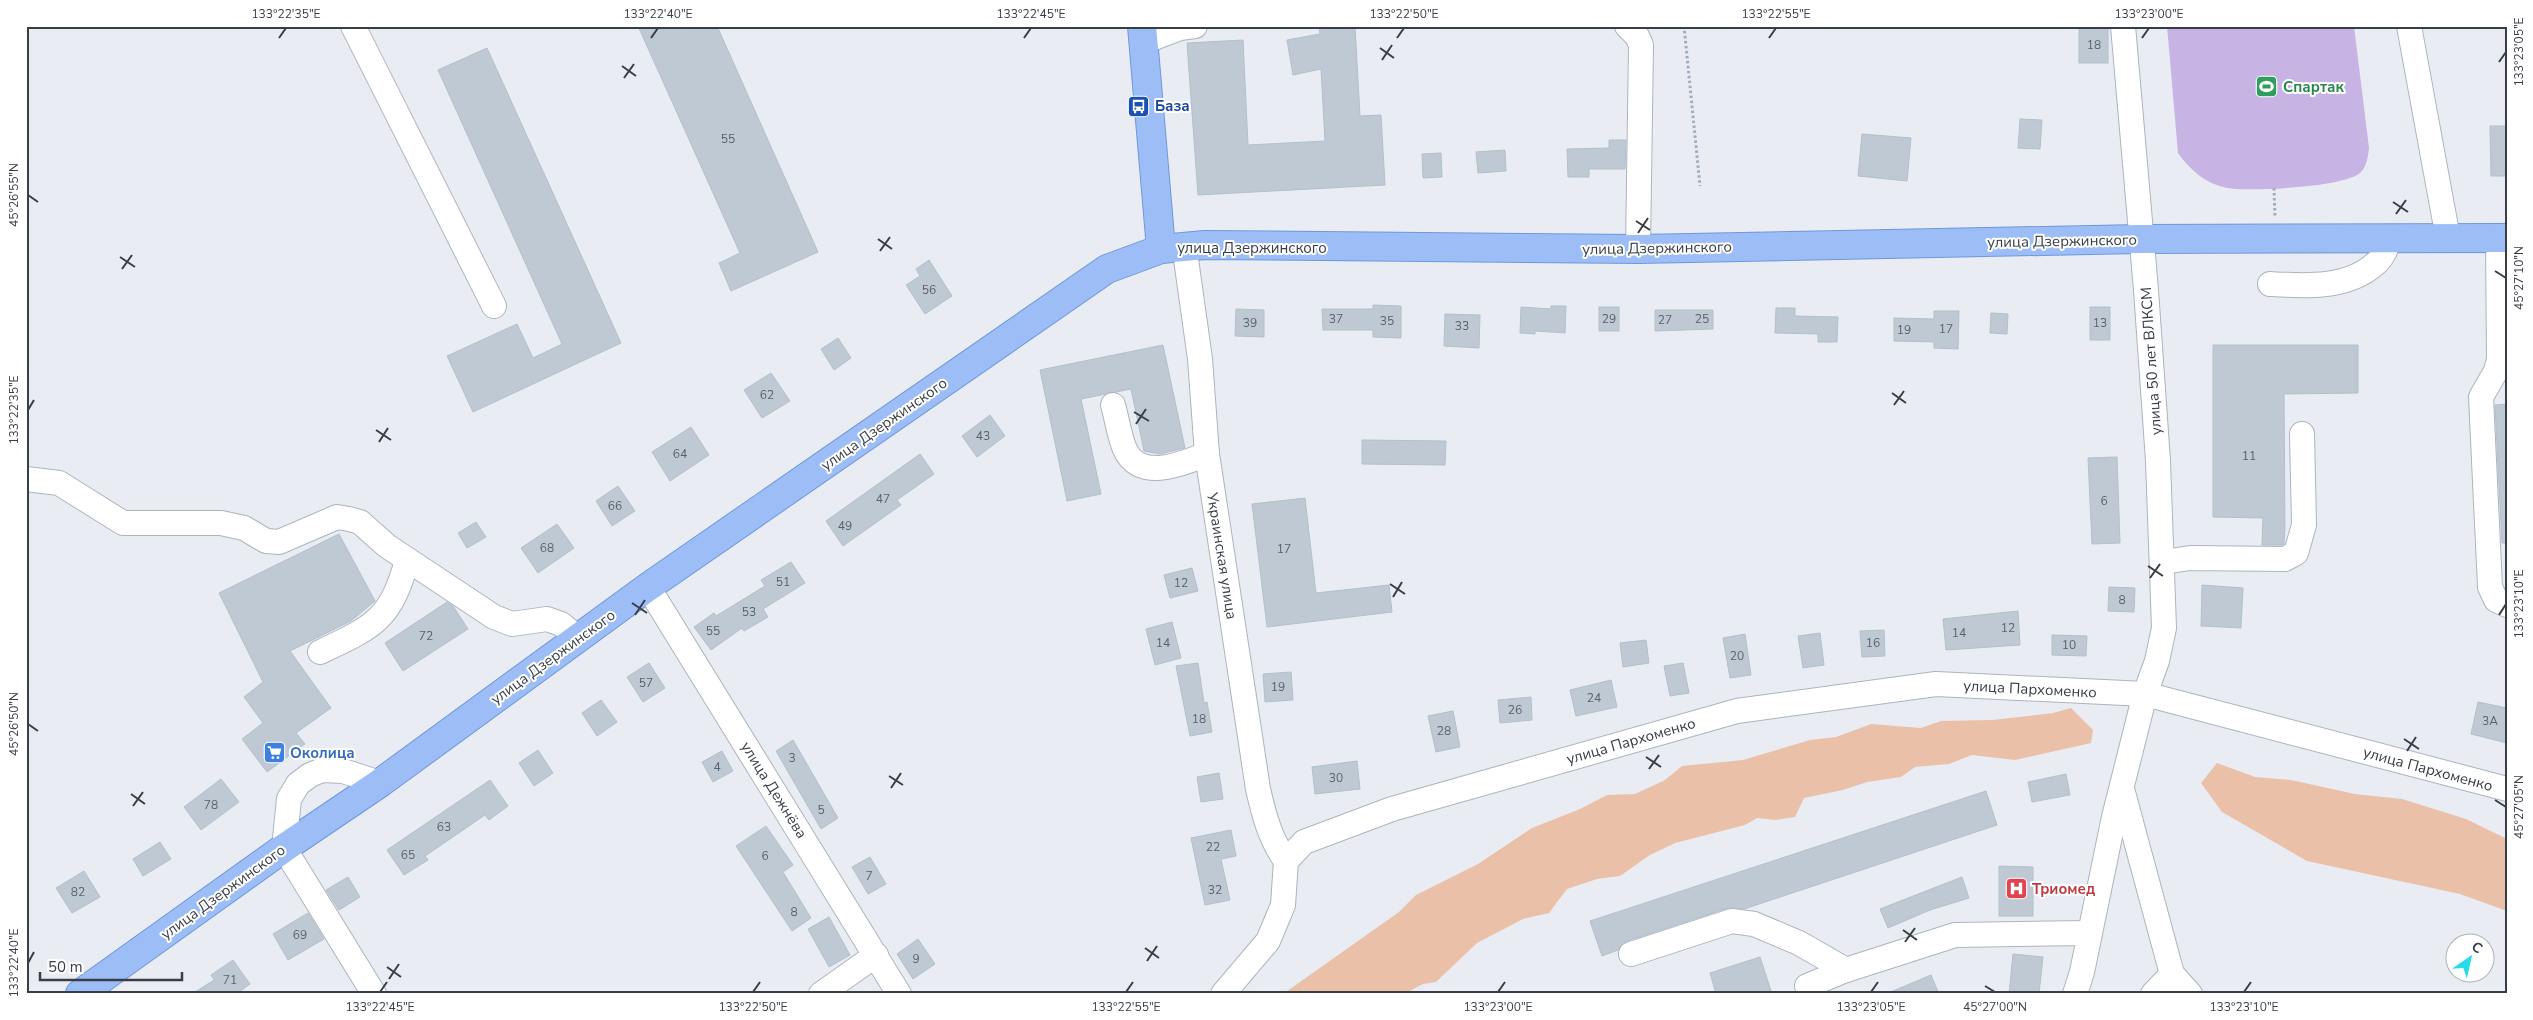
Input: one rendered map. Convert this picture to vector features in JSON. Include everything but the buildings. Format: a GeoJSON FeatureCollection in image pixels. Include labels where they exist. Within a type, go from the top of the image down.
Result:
{"type":"FeatureCollection","features":[{"type":"Feature","properties":{"kind":"main road","name":"Украинская улица"},"geometry":{"type":"LineString","coordinates":[[1142,34],[1172,247]]}},
{"type":"Feature","properties":{"kind":"main road","name":"улица Дзержинского"},"geometry":{"type":"LineString","coordinates":[[80,994],[284,848],[380,783],[648,587],[1107,269],[1172,247],[1638,249],[2140,239],[2502,238]]}},
{"type":"Feature","properties":{"kind":"street"},"geometry":{"type":"LineString","coordinates":[[353,26],[494,306]]}},
{"type":"Feature","properties":{"kind":"street"},"geometry":{"type":"LineString","coordinates":[[1142,34],[1195,26]]}},
{"type":"Feature","properties":{"kind":"street"},"geometry":{"type":"LineString","coordinates":[[1627,26],[1637,36],[1641,45],[1638,249]]}},
{"type":"Feature","properties":{"kind":"street","name":"улица 50 лет ВЛКСМ"},"geometry":{"type":"LineString","coordinates":[[2123,26],[2140,239],[2148,309],[2163,562],[2164,628],[2157,661],[2145,694]]}},
{"type":"Feature","properties":{"kind":"street"},"geometry":{"type":"LineString","coordinates":[[2409,26],[2448,238]]}},
{"type":"Feature","properties":{"kind":"street"},"geometry":{"type":"LineString","coordinates":[[2270,284],[2324,284],[2349,280],[2377,264],[2391,237]]}},
{"type":"Feature","properties":{"kind":"street"},"geometry":{"type":"LineString","coordinates":[[2502,238],[2500,359],[2496,371],[2481,397],[2489,579],[2496,600],[2507,605]]}},
{"type":"Feature","properties":{"kind":"street","name":"Украинская улица"},"geometry":{"type":"LineString","coordinates":[[1172,247],[1200,359],[1206,454],[1258,789],[1265,821],[1276,847],[1286,861]]}},
{"type":"Feature","properties":{"kind":"street"},"geometry":{"type":"LineString","coordinates":[[1114,406],[1125,449],[1135,463],[1148,468],[1176,467],[1206,454]]}},
{"type":"Feature","properties":{"kind":"street"},"geometry":{"type":"LineString","coordinates":[[2163,562],[2190,558],[2286,559],[2296,553],[2304,525],[2302,434]]}},
{"type":"Feature","properties":{"kind":"street"},"geometry":{"type":"LineString","coordinates":[[26,479],[59,483],[122,523],[221,523],[244,528],[266,540],[279,542],[336,517],[360,522],[407,560],[494,617],[512,624],[548,619],[561,624],[578,638]]}},
{"type":"Feature","properties":{"kind":"street"},"geometry":{"type":"LineString","coordinates":[[320,652],[361,633],[383,617],[401,584],[407,560]]}},
{"type":"Feature","properties":{"kind":"street","name":"улица Дежнёва"},"geometry":{"type":"LineString","coordinates":[[648,587],[899,994]]}},
{"type":"Feature","properties":{"kind":"street","name":"улица Пархоменко"},"geometry":{"type":"LineString","coordinates":[[1286,861],[1304,842],[1392,809],[1737,711],[1936,684],[2145,694],[2507,789]]}},
{"type":"Feature","properties":{"kind":"street"},"geometry":{"type":"LineString","coordinates":[[2075,994],[2145,694]]}},
{"type":"Feature","properties":{"kind":"street"},"geometry":{"type":"LineString","coordinates":[[374,994],[284,848],[288,800],[298,784],[310,775],[322,770],[342,771],[380,783]]}},
{"type":"Feature","properties":{"kind":"street"},"geometry":{"type":"LineString","coordinates":[[2122,787],[2172,974],[2190,994]]}},
{"type":"Feature","properties":{"kind":"street"},"geometry":{"type":"LineString","coordinates":[[1223,994],[1268,941],[1283,905],[1286,861]]}},
{"type":"Feature","properties":{"kind":"street"},"geometry":{"type":"LineString","coordinates":[[1631,954],[1732,921],[1754,924],[1799,943],[1846,970]]}},
{"type":"Feature","properties":{"kind":"street"},"geometry":{"type":"LineString","coordinates":[[1807,986],[1846,970],[1955,935],[2090,933]]}},
{"type":"Feature","properties":{"kind":"street"},"geometry":{"type":"LineString","coordinates":[[821,994],[876,955]]}},
{"type":"Feature","properties":{"kind":"street"},"geometry":{"type":"LineString","coordinates":[[2153,994],[2172,974]]}},
{"type":"Feature","properties":{"kind":"path"},"geometry":{"type":"LineString","coordinates":[[1684,26],[1700,186]]}},
{"type":"Feature","properties":{"kind":"path"},"geometry":{"type":"LineString","coordinates":[[2274,188],[2276,238]]}},
{"type":"Feature","properties":{"kind":"shaded area","name":"Спартак"},"geometry":{"type":"Polygon","coordinates":[[[2167,26],[2354,26],[2369,148],[2367,161],[2362,171],[2351,178],[2336,182],[2275,189],[2227,188],[2205,180],[2178,153],[2167,26]]]}},
{"type":"Feature","properties":{"kind":"shaded area"},"geometry":{"type":"Polygon","coordinates":[[[2071,708],[2093,730],[2091,743],[2015,760],[1972,755],[1949,764],[1915,767],[1901,777],[1867,782],[1843,790],[1804,798],[1795,817],[1775,820],[1757,818],[1745,825],[1675,843],[1650,855],[1620,876],[1597,879],[1567,889],[1549,913],[1523,919],[1477,943],[1436,982],[1423,984],[1404,994],[1283,994],[1399,912],[1416,895],[1478,864],[1532,828],[1580,809],[1607,795],[1635,794],[1665,780],[1682,766],[1743,760],[1810,740],[1836,737],[1871,724],[1921,728],[1941,721],[1992,720],[2053,713],[2071,708]]]}},
{"type":"Feature","properties":{"kind":"shaded area"},"geometry":{"type":"Polygon","coordinates":[[[2217,763],[2255,777],[2291,780],[2355,794],[2402,799],[2466,819],[2507,839],[2507,911],[2460,894],[2307,861],[2222,812],[2201,783],[2217,763]]]}},
{"type":"Feature","properties":{"kind":"place","name":"Спартак"},"geometry":{"type":"Point","coordinates":[2267,87]}},
{"type":"Feature","properties":{"kind":"place","name":"База"},"geometry":{"type":"Point","coordinates":[1139,106]}},
{"type":"Feature","properties":{"kind":"place","name":"Околица"},"geometry":{"type":"Point","coordinates":[274,753]}},
{"type":"Feature","properties":{"kind":"place","name":"Триомед"},"geometry":{"type":"Point","coordinates":[2016,889]}}]}
